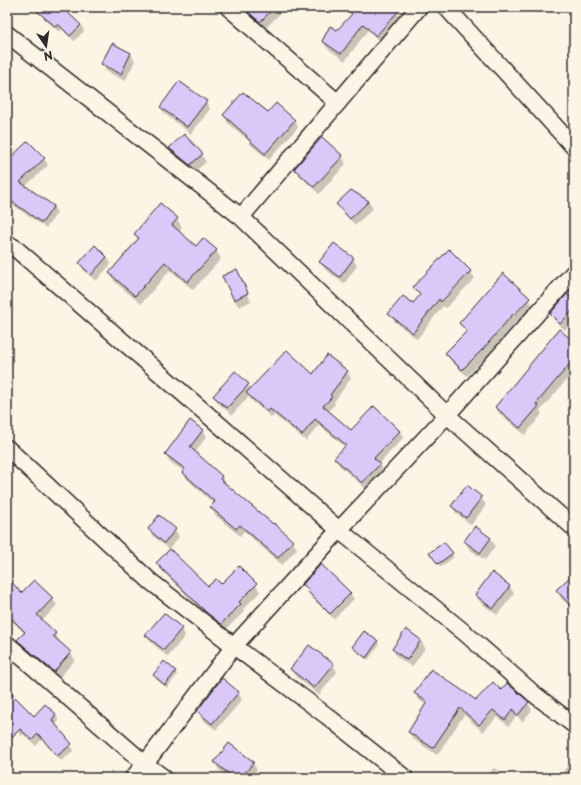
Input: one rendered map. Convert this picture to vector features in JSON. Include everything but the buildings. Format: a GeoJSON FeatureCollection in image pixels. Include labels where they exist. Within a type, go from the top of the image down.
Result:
{"type":"FeatureCollection","features":[{"type":"Feature","properties":{"kind":"street"},"geometry":{"type":"LineString","coordinates":[[228,7],[338,103]]}},
{"type":"Feature","properties":{"kind":"street"},"geometry":{"type":"LineString","coordinates":[[241,217],[419,7]]}},
{"type":"Feature","properties":{"kind":"street"},"geometry":{"type":"LineString","coordinates":[[446,7],[574,147]]}},
{"type":"Feature","properties":{"kind":"street"},"geometry":{"type":"LineString","coordinates":[[7,34],[241,217],[447,415],[574,528]]}},
{"type":"Feature","properties":{"kind":"street"},"geometry":{"type":"LineString","coordinates":[[7,243],[15,248],[194,402],[339,530],[465,633],[534,694],[574,725]]}},
{"type":"Feature","properties":{"kind":"street"},"geometry":{"type":"LineString","coordinates":[[133,778],[234,646],[339,530],[447,415],[574,272]]}},
{"type":"Feature","properties":{"kind":"street"},"geometry":{"type":"LineString","coordinates":[[7,448],[150,581],[327,716],[405,778]]}},
{"type":"Feature","properties":{"kind":"street"},"geometry":{"type":"LineString","coordinates":[[7,644],[145,764],[164,778]]}}]}
